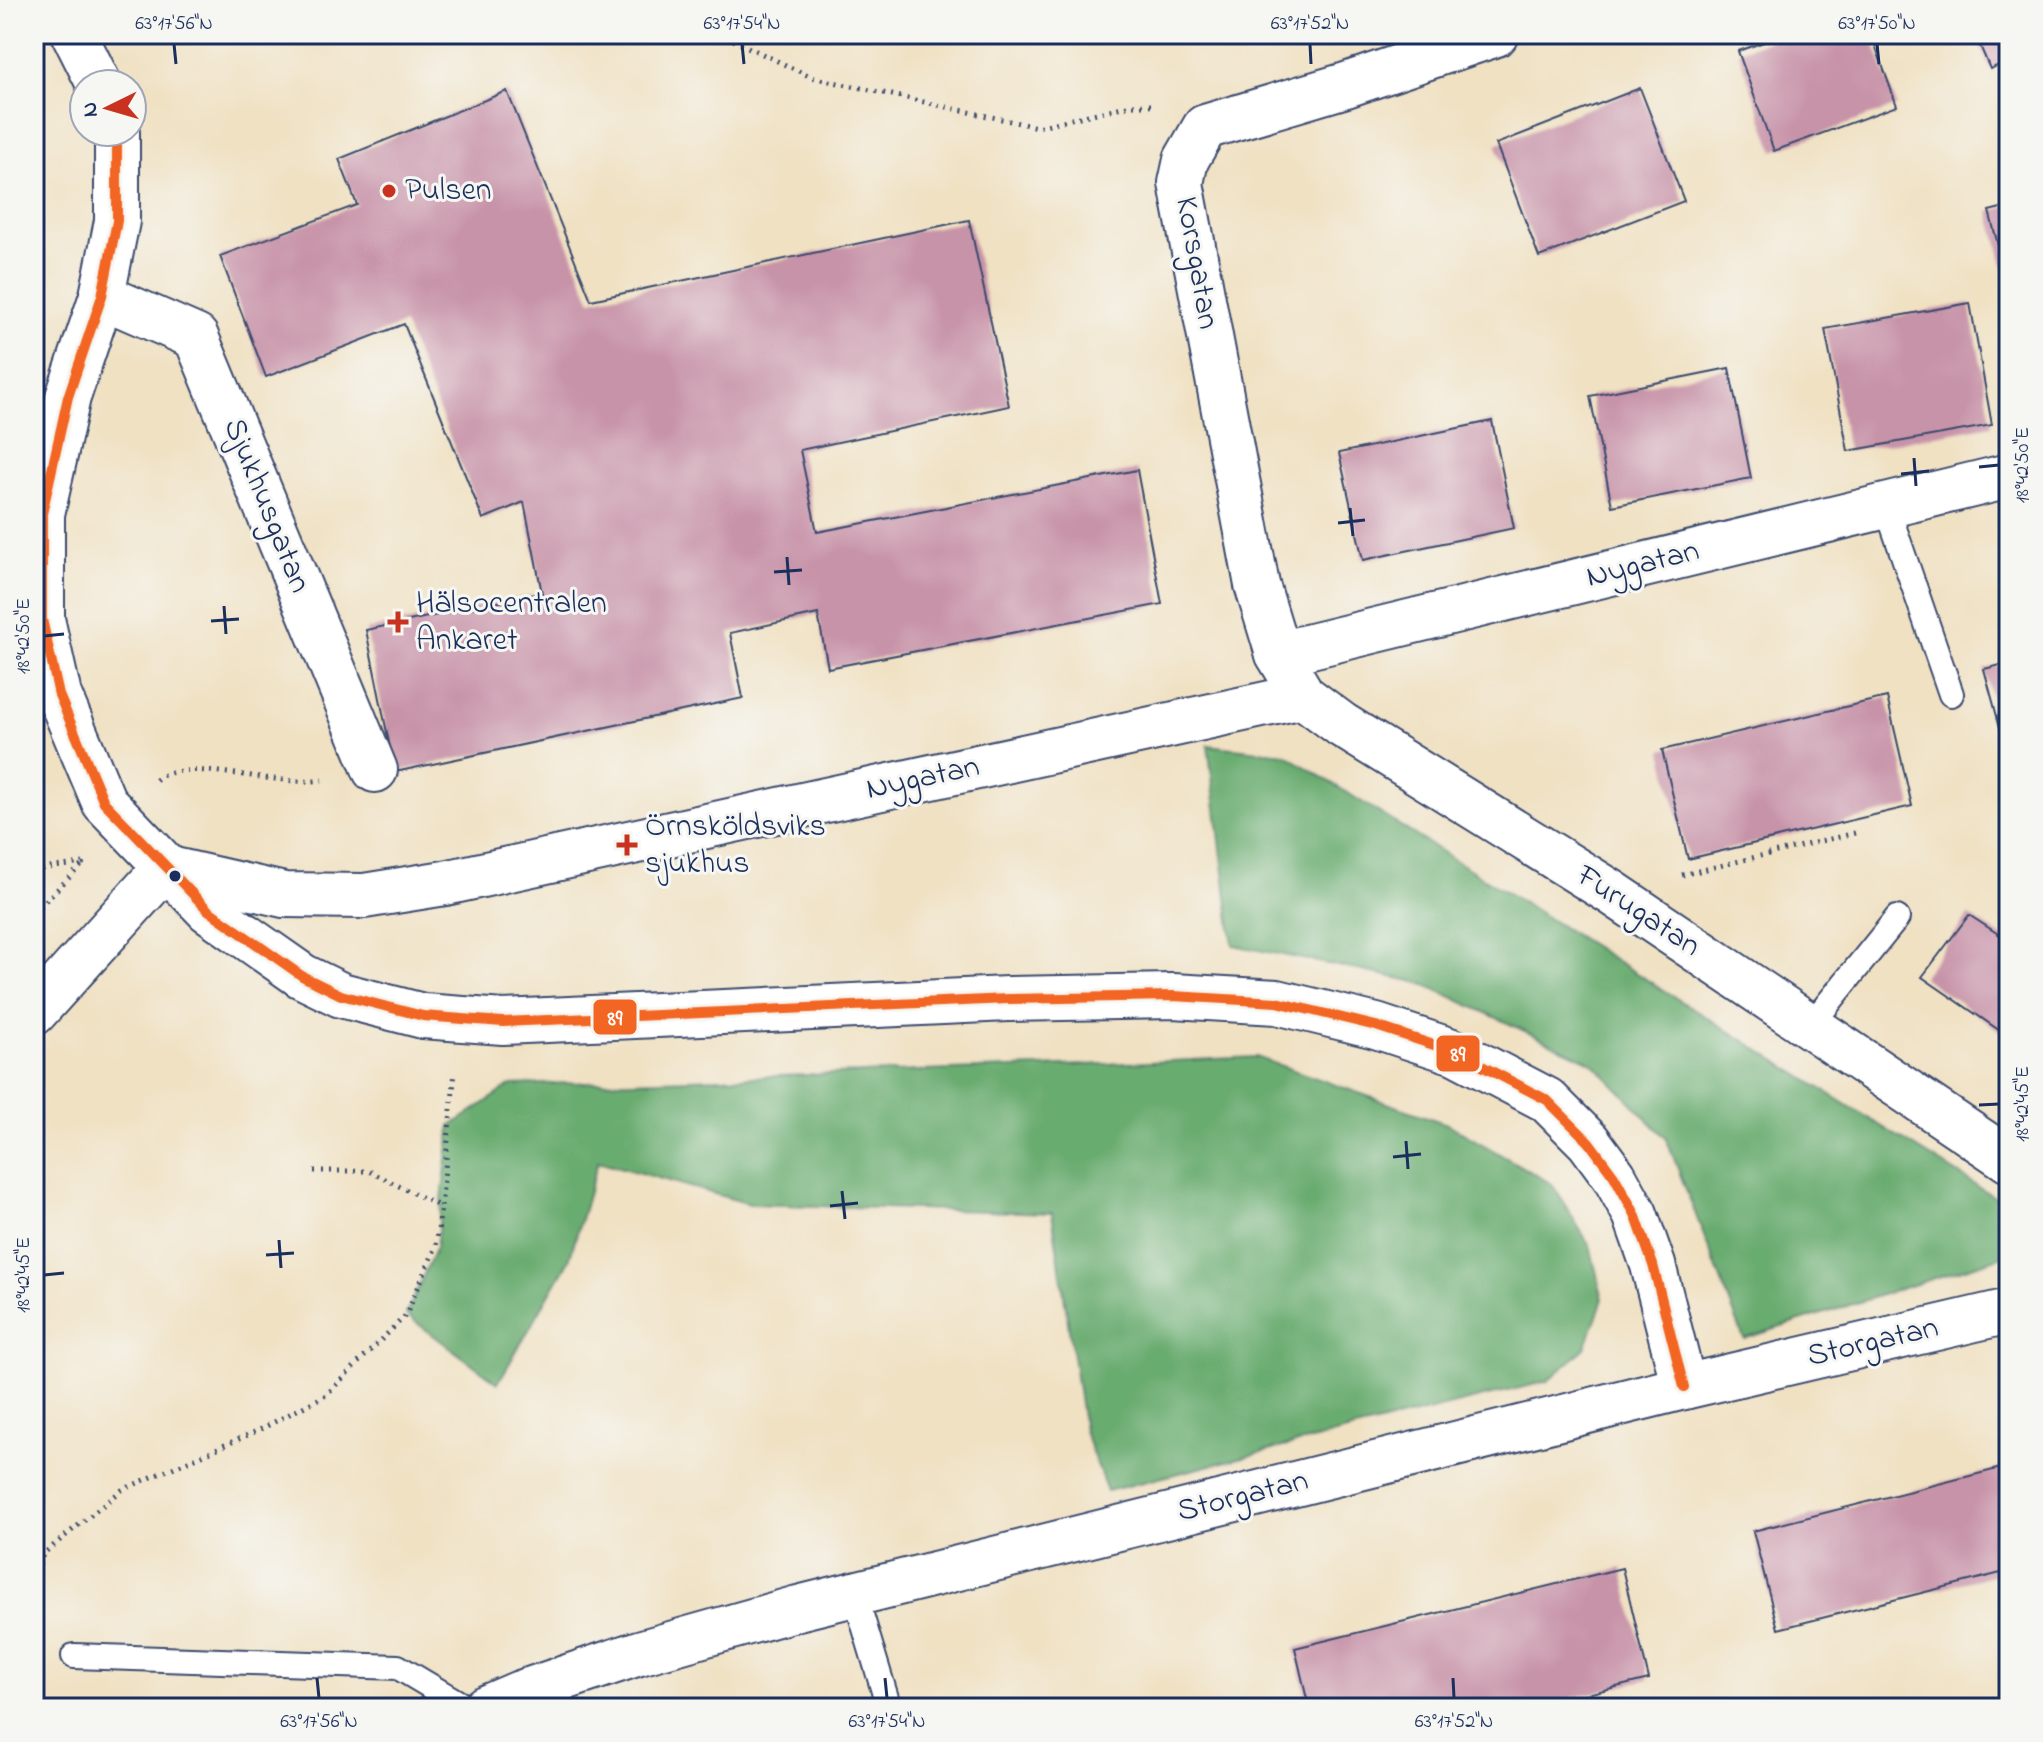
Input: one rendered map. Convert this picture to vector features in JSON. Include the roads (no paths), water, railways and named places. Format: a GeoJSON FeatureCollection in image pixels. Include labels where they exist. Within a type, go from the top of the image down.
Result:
{"type":"FeatureCollection","features":[{"type":"Feature","properties":{"kind":"street"},"geometry":{"type":"LineString","coordinates":[[74,34],[91,68]]}},
{"type":"Feature","properties":{"kind":"street","name":"Korsgatan"},"geometry":{"type":"LineString","coordinates":[[1278,654],[1257,585],[1181,183],[1186,160],[1205,127],[1346,85],[1496,34]]}},
{"type":"Feature","properties":{"kind":"street"},"geometry":{"type":"LineString","coordinates":[[117,148],[117,221],[102,296],[68,397],[42,514],[42,619],[59,695],[104,802],[208,910],[302,976],[341,995],[423,1016],[503,1022],[1008,999],[1173,996],[1277,1002],[1376,1026],[1455,1052],[1547,1100],[1589,1142],[1614,1176],[1635,1214],[1653,1265],[1684,1387]]}},
{"type":"Feature","properties":{"kind":"street","name":"Sjukhusgatan"},"geometry":{"type":"LineString","coordinates":[[102,296],[196,337],[375,770]]}},
{"type":"Feature","properties":{"kind":"street","name":"Nygatan"},"geometry":{"type":"LineString","coordinates":[[1278,654],[2009,476]]}},
{"type":"Feature","properties":{"kind":"street","name":"Furugatan"},"geometry":{"type":"LineString","coordinates":[[1278,654],[1303,696],[1342,725],[1611,892],[2009,1160]]}},
{"type":"Feature","properties":{"kind":"street","name":"Nygatan"},"geometry":{"type":"LineString","coordinates":[[165,868],[284,895],[364,896],[445,883],[1303,696]]}},
{"type":"Feature","properties":{"kind":"street"},"geometry":{"type":"LineString","coordinates":[[34,1013],[165,868]]}},
{"type":"Feature","properties":{"kind":"street","name":"Storgatan"},"geometry":{"type":"LineString","coordinates":[[485,1708],[639,1653],[798,1608],[1684,1387],[2009,1311]]}},
{"type":"Feature","properties":{"kind":"lane"},"geometry":{"type":"LineString","coordinates":[[1886,505],[1951,694]]}},
{"type":"Feature","properties":{"kind":"lane"},"geometry":{"type":"LineString","coordinates":[[1810,1026],[1897,918]]}},
{"type":"Feature","properties":{"kind":"lane"},"geometry":{"type":"LineString","coordinates":[[855,1595],[889,1708]]}},
{"type":"Feature","properties":{"kind":"lane"},"geometry":{"type":"LineString","coordinates":[[74,1656],[398,1667],[467,1708]]}},
{"type":"Feature","properties":{"kind":"place","name":"Pulsen"},"geometry":{"type":"Point","coordinates":[389,191]}},
{"type":"Feature","properties":{"kind":"place","name":"Hälsocentralen Ankaret"},"geometry":{"type":"Point","coordinates":[398,622]}},
{"type":"Feature","properties":{"kind":"place","name":"Örnsköldsviks sjukhus"},"geometry":{"type":"Point","coordinates":[627,845]}}]}
